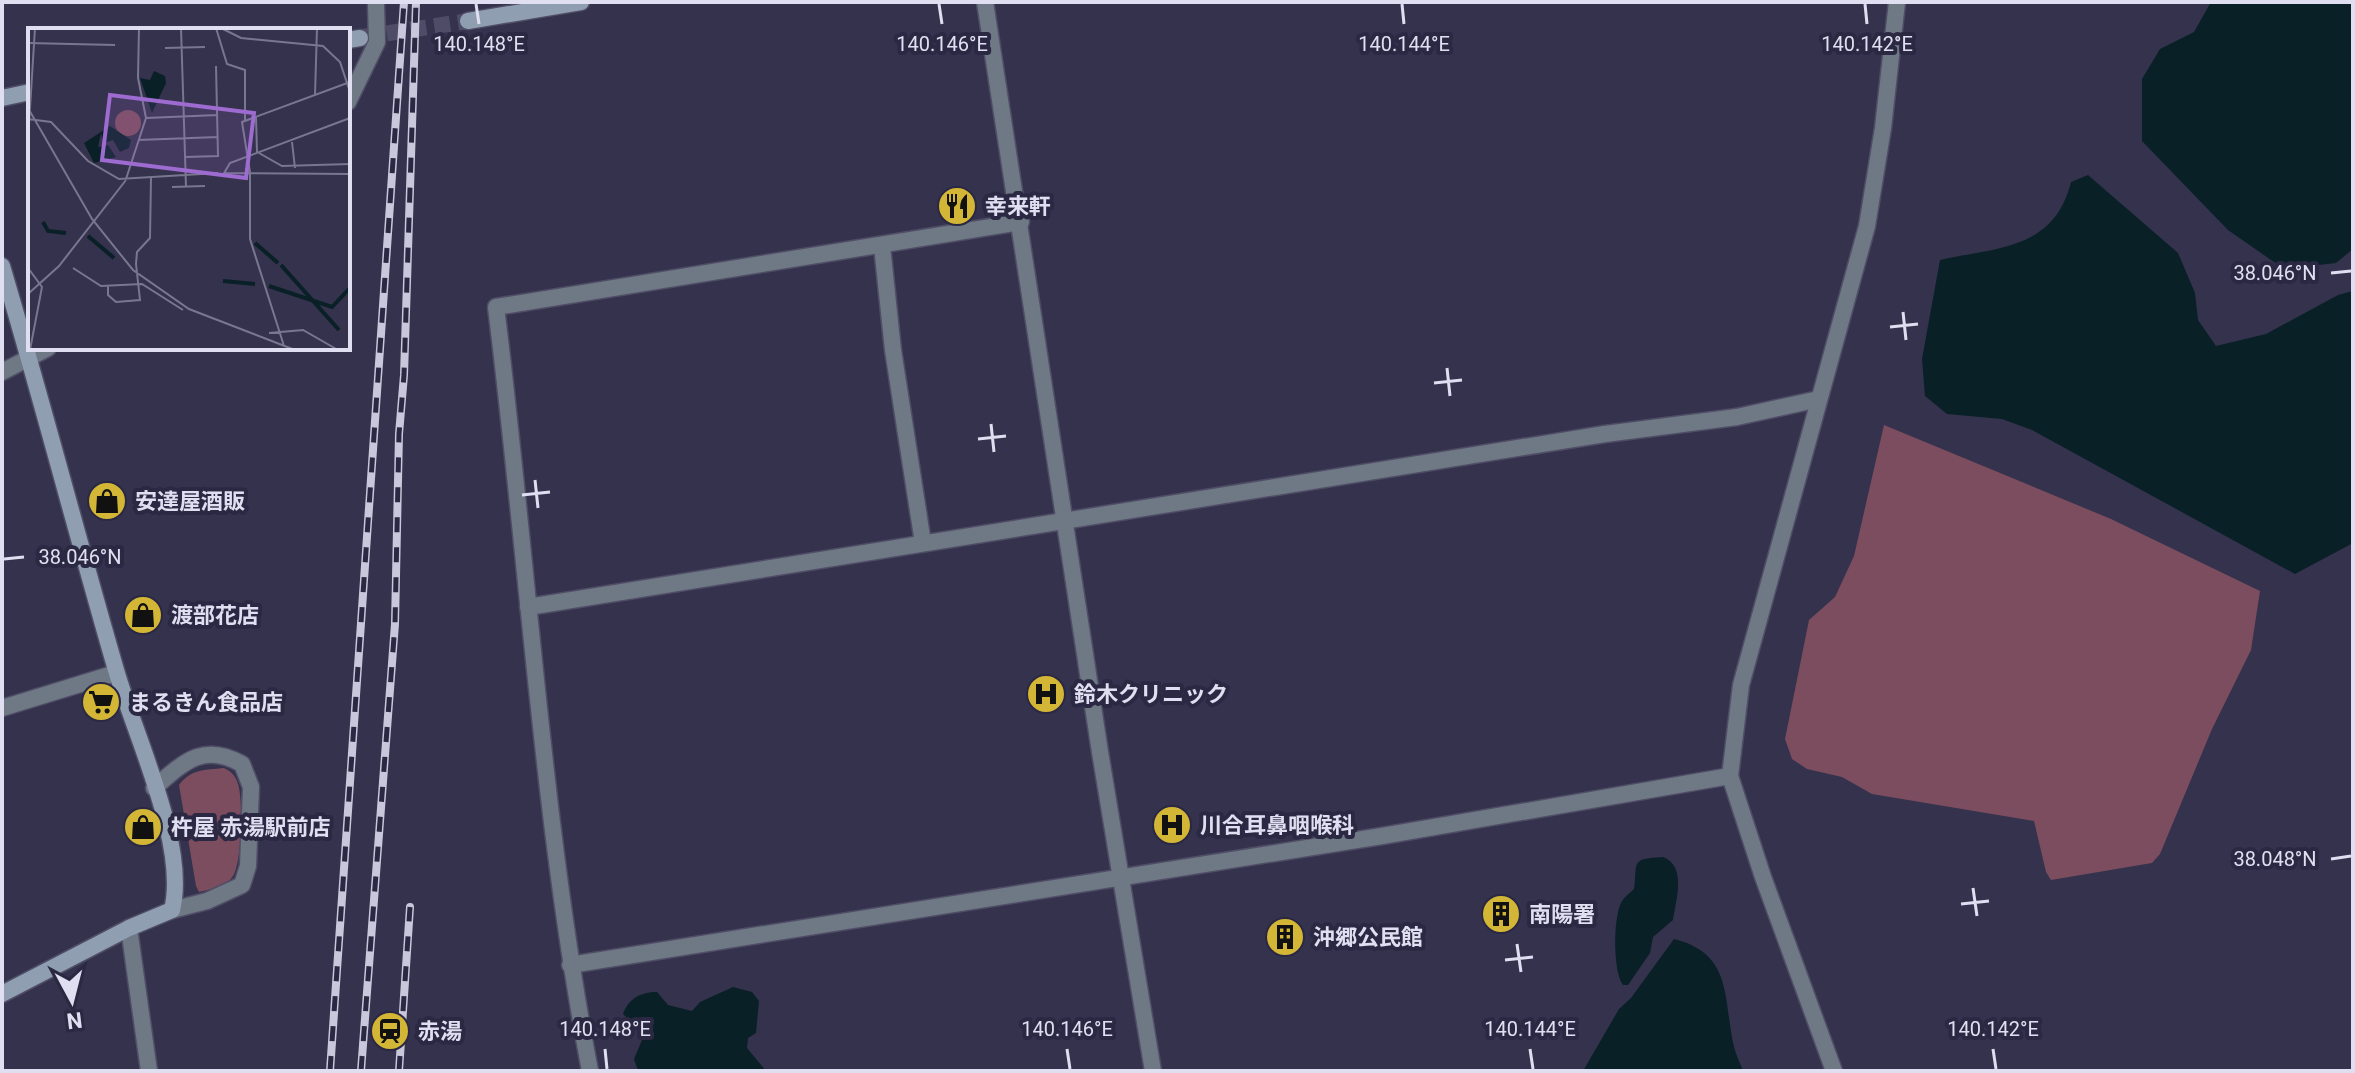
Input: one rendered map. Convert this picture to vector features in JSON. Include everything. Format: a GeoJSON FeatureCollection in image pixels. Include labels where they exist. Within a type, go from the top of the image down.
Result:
{"type":"FeatureCollection","features":[{"type":"Feature","properties":{"kind":"main road"},"geometry":{"type":"LineString","coordinates":[[468,21],[581,2]]}},
{"type":"Feature","properties":{"kind":"main road"},"geometry":{"type":"LineString","coordinates":[[2,98],[28,92]]}},
{"type":"Feature","properties":{"kind":"main road"},"geometry":{"type":"LineString","coordinates":[[2,266],[116,673],[173,851],[174,878],[172,910],[129,928],[2,994]]}},
{"type":"Feature","properties":{"kind":"street"},"geometry":{"type":"LineString","coordinates":[[985,2],[1153,1071]]}},
{"type":"Feature","properties":{"kind":"street"},"geometry":{"type":"LineString","coordinates":[[1834,1071],[1763,877],[1730,776],[1741,685],[1867,226],[1883,128],[1897,2]]}},
{"type":"Feature","properties":{"kind":"street"},"geometry":{"type":"LineString","coordinates":[[350,98],[377,42],[376,5]]}},
{"type":"Feature","properties":{"kind":"street"},"geometry":{"type":"LineString","coordinates":[[590,1071],[570,965],[496,307],[1021,222]]}},
{"type":"Feature","properties":{"kind":"street"},"geometry":{"type":"LineString","coordinates":[[882,246],[893,350],[923,543]]}},
{"type":"Feature","properties":{"kind":"street"},"geometry":{"type":"LineString","coordinates":[[2,372],[44,350]]}},
{"type":"Feature","properties":{"kind":"street"},"geometry":{"type":"LineString","coordinates":[[528,607],[1605,434],[1737,417],[1819,399]]}},
{"type":"Feature","properties":{"kind":"street"},"geometry":{"type":"LineString","coordinates":[[2,708],[116,673]]}},
{"type":"Feature","properties":{"kind":"street"},"geometry":{"type":"LineString","coordinates":[[154,788],[187,759],[213,753],[242,764],[251,787],[248,866],[242,885],[207,901],[172,910]]}},
{"type":"Feature","properties":{"kind":"street"},"geometry":{"type":"LineString","coordinates":[[570,965],[1121,878],[1730,776]]}},
{"type":"Feature","properties":{"kind":"street"},"geometry":{"type":"LineString","coordinates":[[129,928],[149,1071]]}},
{"type":"Feature","properties":{"kind":"shaded area"},"geometry":{"type":"Polygon","coordinates":[[[1884,425],[2111,519],[2260,591],[2251,650],[2212,729],[2160,854],[2152,863],[2051,880],[2046,872],[2034,821],[1872,794],[1842,777],[1807,769],[1792,759],[1785,739],[1809,620],[1835,597],[1854,556],[1884,425]]]}},
{"type":"Feature","properties":{"kind":"shaded area"},"geometry":{"type":"Polygon","coordinates":[[[224,768],[235,776],[239,789],[240,844],[236,869],[226,883],[199,892],[179,785],[194,773],[224,768]]]}},
{"type":"Feature","properties":{"kind":"water"},"geometry":{"type":"Polygon","coordinates":[[[2211,2],[2353,2],[2353,249],[2336,263],[2284,269],[2228,230],[2142,141],[2142,79],[2160,49],[2194,32],[2211,2]]]}},
{"type":"Feature","properties":{"kind":"water"},"geometry":{"type":"Polygon","coordinates":[[[2088,175],[2178,253],[2195,293],[2198,320],[2216,346],[2266,334],[2338,295],[2353,291],[2353,543],[2295,574],[2032,430],[2002,419],[1947,414],[1925,396],[1922,359],[1940,260],[2002,248],[2037,233],[2052,221],[2063,204],[2071,182],[2088,175]]]}},
{"type":"Feature","properties":{"kind":"water"},"geometry":{"type":"Polygon","coordinates":[[[1663,857],[1670,861],[1678,876],[1673,920],[1653,937],[1650,953],[1628,985],[1623,985],[1616,958],[1618,911],[1623,899],[1634,889],[1637,864],[1645,859],[1663,857]]]}},
{"type":"Feature","properties":{"kind":"water"},"geometry":{"type":"Polygon","coordinates":[[[1674,939],[1693,946],[1716,967],[1726,996],[1734,1047],[1743,1071],[1583,1071],[1619,1009],[1631,998],[1674,939]]]}},
{"type":"Feature","properties":{"kind":"water"},"geometry":{"type":"Polygon","coordinates":[[[733,987],[752,992],[759,1001],[756,1033],[748,1038],[747,1048],[766,1071],[641,1071],[637,1068],[634,1059],[642,1040],[637,1028],[623,1014],[632,1000],[646,993],[657,992],[668,1005],[692,1011],[700,1002],[733,987]]]}},
{"type":"Feature","properties":{"kind":"tunnel"},"geometry":{"type":"LineString","coordinates":[[363,37],[468,21]]}},
{"type":"Feature","properties":{"kind":"railway"},"geometry":{"type":"LineString","coordinates":[[330,1071],[404,2]]}},
{"type":"Feature","properties":{"kind":"railway"},"geometry":{"type":"LineString","coordinates":[[361,1071],[395,624],[399,434],[404,375],[416,2]]}},
{"type":"Feature","properties":{"kind":"railway"},"geometry":{"type":"LineString","coordinates":[[399,1071],[410,907]]}},
{"type":"Feature","properties":{"kind":"place","name":"幸来軒"},"geometry":{"type":"Point","coordinates":[957,206]}},
{"type":"Feature","properties":{"kind":"place","name":"安達屋酒販"},"geometry":{"type":"Point","coordinates":[107,501]}},
{"type":"Feature","properties":{"kind":"place","name":"渡部花店"},"geometry":{"type":"Point","coordinates":[143,615]}},
{"type":"Feature","properties":{"kind":"place","name":"鈴木クリニック"},"geometry":{"type":"Point","coordinates":[1046,694]}},
{"type":"Feature","properties":{"kind":"place","name":"まるきん食品店"},"geometry":{"type":"Point","coordinates":[101,702]}},
{"type":"Feature","properties":{"kind":"place","name":"川合耳鼻咽喉科"},"geometry":{"type":"Point","coordinates":[1172,825]}},
{"type":"Feature","properties":{"kind":"place","name":"杵屋 赤湯駅前店"},"geometry":{"type":"Point","coordinates":[143,827]}},
{"type":"Feature","properties":{"kind":"place","name":"南陽署"},"geometry":{"type":"Point","coordinates":[1501,914]}},
{"type":"Feature","properties":{"kind":"place","name":"沖郷公民館"},"geometry":{"type":"Point","coordinates":[1285,937]}},
{"type":"Feature","properties":{"kind":"place","name":"赤湯"},"geometry":{"type":"Point","coordinates":[390,1031]}}]}
